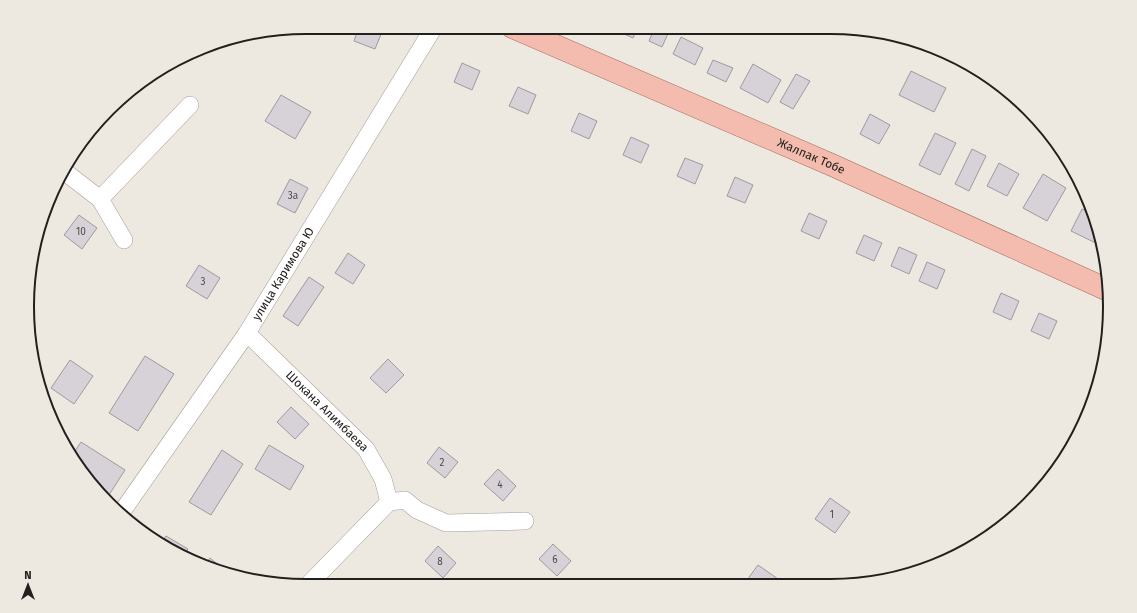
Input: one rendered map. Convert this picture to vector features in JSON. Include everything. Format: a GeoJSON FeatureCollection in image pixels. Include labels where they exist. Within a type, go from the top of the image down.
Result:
{"type":"FeatureCollection","features":[{"type":"Feature","properties":{"kind":"main road","name":"Жалпак Тобе"},"geometry":{"type":"LineString","coordinates":[[528,34],[832,165],[1102,287]]}},
{"type":"Feature","properties":{"kind":"street","name":"улица Каримова Ю"},"geometry":{"type":"LineString","coordinates":[[124,508],[247,333],[430,34]]}},
{"type":"Feature","properties":{"kind":"street"},"geometry":{"type":"LineString","coordinates":[[100,198],[190,105]]}},
{"type":"Feature","properties":{"kind":"street"},"geometry":{"type":"LineString","coordinates":[[68,175],[100,198],[124,240]]}},
{"type":"Feature","properties":{"kind":"street","name":"Шокана Алимбаева"},"geometry":{"type":"LineString","coordinates":[[247,333],[366,449],[383,479],[389,502]]}},
{"type":"Feature","properties":{"kind":"street"},"geometry":{"type":"LineString","coordinates":[[314,579],[389,502],[405,500],[417,510],[446,523],[525,521]]}},
{"type":"Feature","properties":{"kind":"building"},"geometry":{"type":"Polygon","coordinates":[[[356,34],[381,34],[375,49],[354,41],[356,34]]]}},
{"type":"Feature","properties":{"kind":"building"},"geometry":{"type":"Polygon","coordinates":[[[624,34],[635,34],[633,38],[624,34]]]}},
{"type":"Feature","properties":{"kind":"building"},"geometry":{"type":"Polygon","coordinates":[[[652,34],[668,34],[662,47],[649,41],[652,34]]]}},
{"type":"Feature","properties":{"kind":"building"},"geometry":{"type":"Polygon","coordinates":[[[681,37],[703,48],[695,65],[673,54],[681,37]]]}},
{"type":"Feature","properties":{"kind":"building"},"geometry":{"type":"Polygon","coordinates":[[[713,60],[733,68],[726,82],[707,73],[713,60]]]}},
{"type":"Feature","properties":{"kind":"building"},"geometry":{"type":"Polygon","coordinates":[[[462,63],[480,71],[472,90],[454,82],[462,63]]]}},
{"type":"Feature","properties":{"kind":"building"},"geometry":{"type":"Polygon","coordinates":[[[753,64],[781,80],[768,103],[740,88],[753,64]]]}},
{"type":"Feature","properties":{"kind":"building"},"geometry":{"type":"Polygon","coordinates":[[[911,71],[946,88],[934,112],[899,95],[911,71]]]}},
{"type":"Feature","properties":{"kind":"building"},"geometry":{"type":"Polygon","coordinates":[[[796,74],[810,81],[793,109],[780,102],[796,74]]]}},
{"type":"Feature","properties":{"kind":"building"},"geometry":{"type":"Polygon","coordinates":[[[518,87],[536,95],[528,114],[509,106],[518,87]]]}},
{"type":"Feature","properties":{"kind":"building"},"geometry":{"type":"Polygon","coordinates":[[[281,95],[311,112],[295,139],[265,121],[281,95]]]}},
{"type":"Feature","properties":{"kind":"building"},"geometry":{"type":"Polygon","coordinates":[[[579,113],[597,121],[589,139],[571,131],[579,113]]]}},
{"type":"Feature","properties":{"kind":"building"},"geometry":{"type":"Polygon","coordinates":[[[870,114],[890,125],[879,144],[860,134],[870,114]]]}},
{"type":"Feature","properties":{"kind":"building"},"geometry":{"type":"Polygon","coordinates":[[[935,133],[956,143],[940,175],[919,165],[935,133]]]}},
{"type":"Feature","properties":{"kind":"building"},"geometry":{"type":"Polygon","coordinates":[[[631,137],[649,145],[641,163],[623,155],[631,137]]]}},
{"type":"Feature","properties":{"kind":"building"},"geometry":{"type":"Polygon","coordinates":[[[972,149],[986,156],[969,191],[955,184],[972,149]]]}},
{"type":"Feature","properties":{"kind":"building"},"geometry":{"type":"Polygon","coordinates":[[[685,158],[703,165],[695,184],[677,176],[685,158]]]}},
{"type":"Feature","properties":{"kind":"building"},"geometry":{"type":"Polygon","coordinates":[[[999,163],[1019,174],[1007,196],[987,186],[999,163]]]}},
{"type":"Feature","properties":{"kind":"building"},"geometry":{"type":"Polygon","coordinates":[[[1043,174],[1066,188],[1047,221],[1023,208],[1043,174]]]}},
{"type":"Feature","properties":{"kind":"building"},"geometry":{"type":"Polygon","coordinates":[[[735,177],[753,185],[745,203],[727,196],[735,177]]]}},
{"type":"Feature","properties":{"kind":"building"},"geometry":{"type":"Polygon","coordinates":[[[290,179],[308,188],[295,213],[277,204],[290,179]]]}},
{"type":"Feature","properties":{"kind":"building"},"geometry":{"type":"Polygon","coordinates":[[[1082,209],[1086,211],[1089,219],[1096,243],[1071,231],[1082,209]]]}},
{"type":"Feature","properties":{"kind":"building"},"geometry":{"type":"Polygon","coordinates":[[[809,213],[827,221],[819,239],[801,231],[809,213]]]}},
{"type":"Feature","properties":{"kind":"building"},"geometry":{"type":"Polygon","coordinates":[[[79,215],[97,228],[82,249],[64,235],[79,215]]]}},
{"type":"Feature","properties":{"kind":"building"},"geometry":{"type":"Polygon","coordinates":[[[864,235],[882,243],[874,261],[856,253],[864,235]]]}},
{"type":"Feature","properties":{"kind":"building"},"geometry":{"type":"Polygon","coordinates":[[[899,247],[917,255],[909,274],[891,266],[899,247]]]}},
{"type":"Feature","properties":{"kind":"building"},"geometry":{"type":"Polygon","coordinates":[[[348,253],[365,265],[353,284],[335,273],[348,253]]]}},
{"type":"Feature","properties":{"kind":"building"},"geometry":{"type":"Polygon","coordinates":[[[927,262],[945,270],[937,289],[919,281],[927,262]]]}},
{"type":"Feature","properties":{"kind":"building"},"geometry":{"type":"Polygon","coordinates":[[[199,265],[220,278],[207,299],[186,286],[199,265]]]}},
{"type":"Feature","properties":{"kind":"building"},"geometry":{"type":"Polygon","coordinates":[[[309,277],[324,287],[298,326],[283,316],[309,277]]]}},
{"type":"Feature","properties":{"kind":"building"},"geometry":{"type":"Polygon","coordinates":[[[1001,293],[1019,301],[1011,320],[993,312],[1001,293]]]}},
{"type":"Feature","properties":{"kind":"building"},"geometry":{"type":"Polygon","coordinates":[[[1039,313],[1057,321],[1049,339],[1031,331],[1039,313]]]}},
{"type":"Feature","properties":{"kind":"building"},"geometry":{"type":"Polygon","coordinates":[[[145,356],[174,374],[138,431],[109,413],[145,356]]]}},
{"type":"Feature","properties":{"kind":"building"},"geometry":{"type":"Polygon","coordinates":[[[388,359],[404,375],[386,393],[370,378],[388,359]]]}},
{"type":"Feature","properties":{"kind":"building"},"geometry":{"type":"Polygon","coordinates":[[[70,360],[93,376],[74,404],[51,388],[70,360]]]}},
{"type":"Feature","properties":{"kind":"building"},"geometry":{"type":"Polygon","coordinates":[[[291,407],[309,424],[295,439],[277,422],[291,407]]]}},
{"type":"Feature","properties":{"kind":"building"},"geometry":{"type":"Polygon","coordinates":[[[81,442],[125,470],[109,494],[90,472],[75,450],[81,442]]]}},
{"type":"Feature","properties":{"kind":"building"},"geometry":{"type":"Polygon","coordinates":[[[269,445],[304,466],[290,490],[255,469],[269,445]]]}},
{"type":"Feature","properties":{"kind":"building"},"geometry":{"type":"Polygon","coordinates":[[[439,447],[458,462],[445,478],[427,463],[439,447]]]}},
{"type":"Feature","properties":{"kind":"building"},"geometry":{"type":"Polygon","coordinates":[[[222,450],[243,464],[211,515],[189,502],[222,450]]]}},
{"type":"Feature","properties":{"kind":"building"},"geometry":{"type":"Polygon","coordinates":[[[498,469],[516,486],[503,501],[484,484],[498,469]]]}},
{"type":"Feature","properties":{"kind":"building"},"geometry":{"type":"Polygon","coordinates":[[[830,498],[850,512],[835,533],[815,519],[830,498]]]}},
{"type":"Feature","properties":{"kind":"building"},"geometry":{"type":"Polygon","coordinates":[[[166,536],[188,549],[186,551],[164,539],[166,536]]]}},
{"type":"Feature","properties":{"kind":"building"},"geometry":{"type":"Polygon","coordinates":[[[553,544],[571,561],[557,576],[539,559],[553,544]]]}},
{"type":"Feature","properties":{"kind":"building"},"geometry":{"type":"Polygon","coordinates":[[[438,546],[456,563],[443,578],[425,561],[438,546]]]}},
{"type":"Feature","properties":{"kind":"building"},"geometry":{"type":"Polygon","coordinates":[[[210,558],[218,565],[208,561],[210,558]]]}},
{"type":"Feature","properties":{"kind":"building"},"geometry":{"type":"Polygon","coordinates":[[[758,565],[778,579],[748,579],[758,565]]]}}]}
